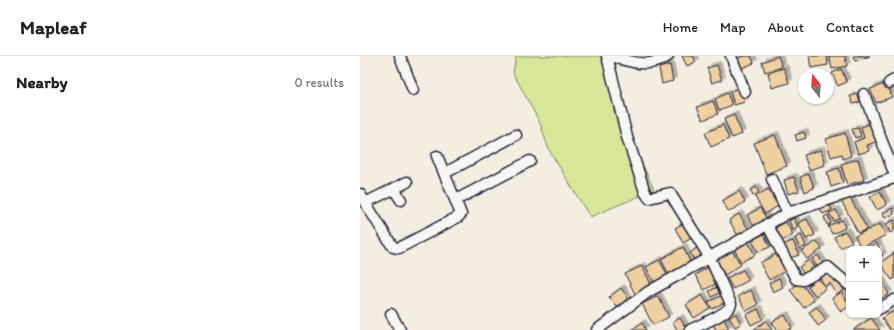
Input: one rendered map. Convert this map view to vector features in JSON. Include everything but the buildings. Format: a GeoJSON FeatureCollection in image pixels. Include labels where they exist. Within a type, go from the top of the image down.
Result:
{"type":"FeatureCollection","features":[{"type":"Feature","properties":{"kind":"street"},"geometry":{"type":"LineString","coordinates":[[400,56],[413,90]]}},
{"type":"Feature","properties":{"kind":"street"},"geometry":{"type":"LineString","coordinates":[[607,56],[627,137],[645,192],[649,198],[670,192],[722,280],[731,307],[690,330]]}},
{"type":"Feature","properties":{"kind":"street"},"geometry":{"type":"LineString","coordinates":[[611,56],[649,65],[659,62],[668,56]]}},
{"type":"Feature","properties":{"kind":"street"},"geometry":{"type":"LineString","coordinates":[[731,56],[745,92]]}},
{"type":"Feature","properties":{"kind":"street"},"geometry":{"type":"LineString","coordinates":[[864,94],[894,173]]}},
{"type":"Feature","properties":{"kind":"street"},"geometry":{"type":"LineString","coordinates":[[445,173],[516,135]]}},
{"type":"Feature","properties":{"kind":"street"},"geometry":{"type":"LineString","coordinates":[[407,182],[394,189],[362,198],[390,244],[399,248],[461,214],[437,156]]}},
{"type":"Feature","properties":{"kind":"street"},"geometry":{"type":"LineString","coordinates":[[456,200],[530,161]]}},
{"type":"Feature","properties":{"kind":"street"},"geometry":{"type":"LineString","coordinates":[[597,330],[613,326],[648,292],[788,213],[894,178]]}},
{"type":"Feature","properties":{"kind":"street"},"geometry":{"type":"LineString","coordinates":[[772,179],[788,213]]}},
{"type":"Feature","properties":{"kind":"street"},"geometry":{"type":"LineString","coordinates":[[394,189],[401,200]]}},
{"type":"Feature","properties":{"kind":"street"},"geometry":{"type":"LineString","coordinates":[[767,224],[796,279],[802,280],[828,267],[846,282]]}},
{"type":"Feature","properties":{"kind":"street"},"geometry":{"type":"LineString","coordinates":[[882,307],[894,300]]}},
{"type":"Feature","properties":{"kind":"street"},"geometry":{"type":"LineString","coordinates":[[391,314],[400,330]]}},
{"type":"Feature","properties":{"kind":"green space"},"geometry":{"type":"Polygon","coordinates":[[[516,56],[602,56],[612,96],[654,190],[590,217],[549,150],[540,123],[513,73],[516,56]]]}}]}
